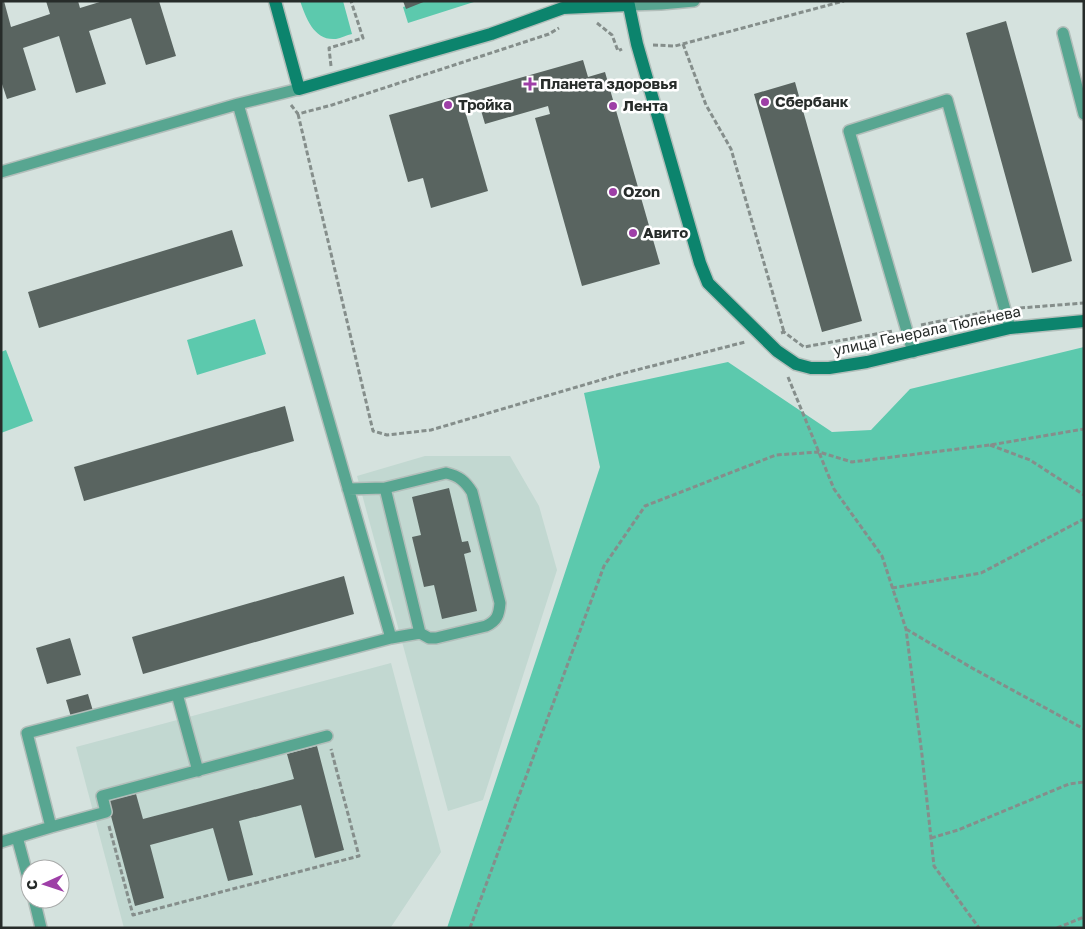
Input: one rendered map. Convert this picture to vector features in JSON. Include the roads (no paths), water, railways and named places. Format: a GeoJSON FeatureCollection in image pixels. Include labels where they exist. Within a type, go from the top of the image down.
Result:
{"type":"FeatureCollection","features":[{"type":"Feature","properties":{"kind":"street"},"geometry":{"type":"LineString","coordinates":[[274,1],[299,89],[491,34],[563,8],[629,3]]}},
{"type":"Feature","properties":{"kind":"street","name":"улица Генерала Тюленева"},"geometry":{"type":"LineString","coordinates":[[629,3],[637,44],[700,262],[708,283],[777,351],[796,364],[811,368],[829,368],[913,352],[1010,328],[1084,321]]}},
{"type":"Feature","properties":{"kind":"lane"},"geometry":{"type":"LineString","coordinates":[[629,3],[660,4],[694,1]]}},
{"type":"Feature","properties":{"kind":"lane"},"geometry":{"type":"LineString","coordinates":[[1063,34],[1084,114]]}},
{"type":"Feature","properties":{"kind":"lane"},"geometry":{"type":"LineString","coordinates":[[1,172],[238,104],[299,89]]}},
{"type":"Feature","properties":{"kind":"lane"},"geometry":{"type":"LineString","coordinates":[[913,352],[849,131],[947,100],[1010,328]]}},
{"type":"Feature","properties":{"kind":"lane"},"geometry":{"type":"LineString","coordinates":[[238,104],[391,638]]}},
{"type":"Feature","properties":{"kind":"lane"},"geometry":{"type":"LineString","coordinates":[[51,827],[27,733],[391,638],[420,633],[430,638],[436,638],[493,623],[499,615],[500,603],[472,492],[466,482],[456,476],[446,474],[385,488],[348,489]]}},
{"type":"Feature","properties":{"kind":"lane"},"geometry":{"type":"LineString","coordinates":[[385,488],[420,633]]}},
{"type":"Feature","properties":{"kind":"lane"},"geometry":{"type":"LineString","coordinates":[[177,694],[198,771]]}},
{"type":"Feature","properties":{"kind":"lane"},"geometry":{"type":"LineString","coordinates":[[1,842],[106,812],[102,796],[327,736]]}},
{"type":"Feature","properties":{"kind":"lane"},"geometry":{"type":"LineString","coordinates":[[17,837],[23,859]]}},
{"type":"Feature","properties":{"kind":"lane"},"geometry":{"type":"LineString","coordinates":[[36,909],[41,928]]}},
{"type":"Feature","properties":{"kind":"place","name":"Планета здоровья"},"geometry":{"type":"Point","coordinates":[530,84]}},
{"type":"Feature","properties":{"kind":"place","name":"Сбербанк"},"geometry":{"type":"Point","coordinates":[765,102]}},
{"type":"Feature","properties":{"kind":"place","name":"Тройка"},"geometry":{"type":"Point","coordinates":[448,105]}},
{"type":"Feature","properties":{"kind":"place","name":"Лента"},"geometry":{"type":"Point","coordinates":[613,106]}},
{"type":"Feature","properties":{"kind":"place","name":"Ozon"},"geometry":{"type":"Point","coordinates":[613,192]}},
{"type":"Feature","properties":{"kind":"place","name":"Авито"},"geometry":{"type":"Point","coordinates":[633,233]}}]}
